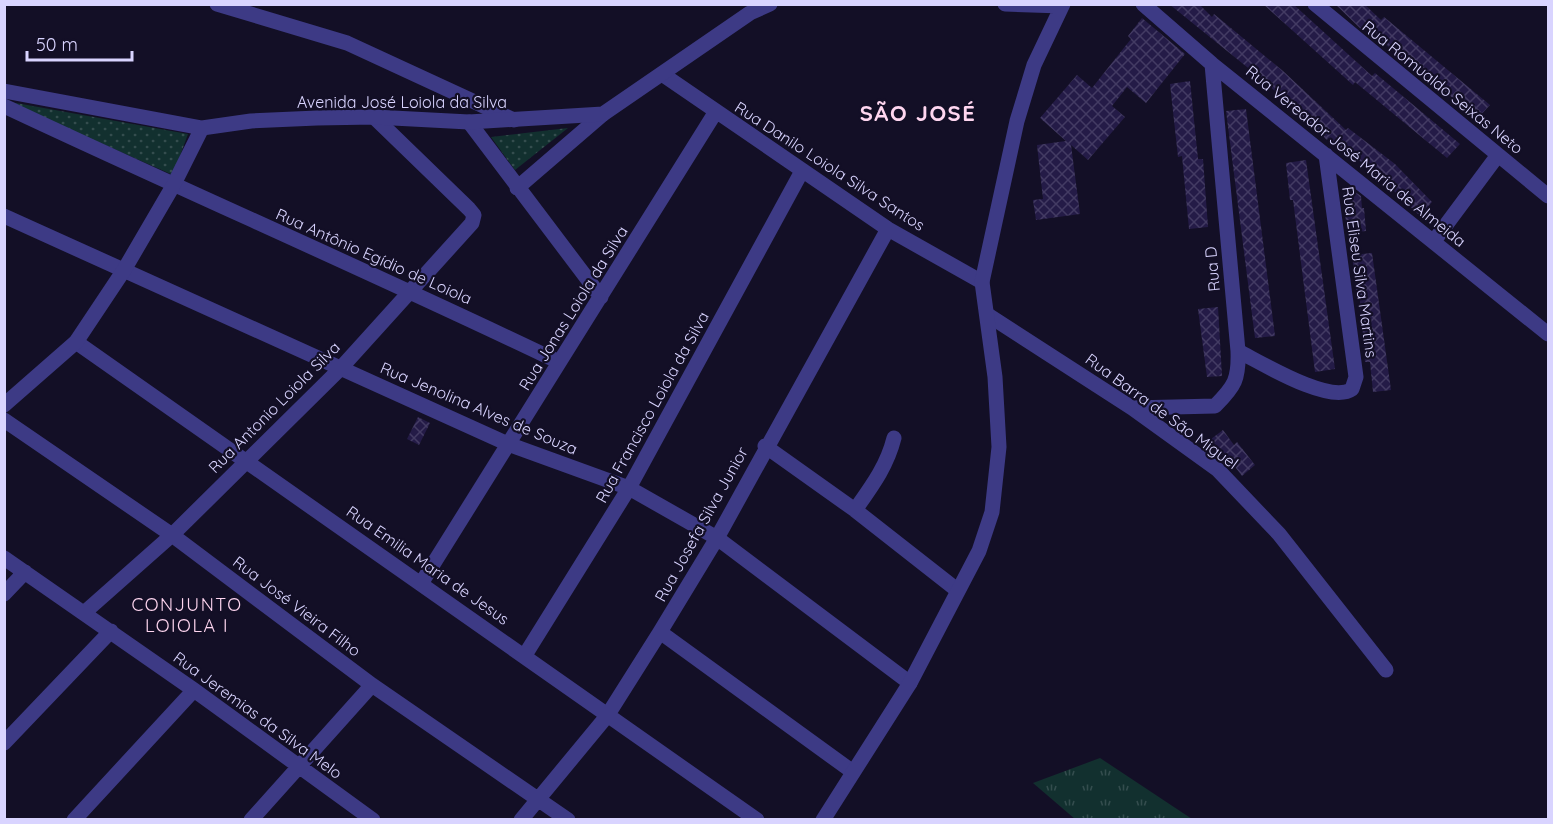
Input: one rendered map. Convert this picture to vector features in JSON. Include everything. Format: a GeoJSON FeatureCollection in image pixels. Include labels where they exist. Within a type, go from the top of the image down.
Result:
{"type":"FeatureCollection","features":[{"type":"Feature","properties":{"kind":"street"},"geometry":{"type":"LineString","coordinates":[[217,4],[347,43],[514,120]]}},
{"type":"Feature","properties":{"kind":"street"},"geometry":{"type":"LineString","coordinates":[[517,188],[603,114],[750,14],[770,4]]}},
{"type":"Feature","properties":{"kind":"street"},"geometry":{"type":"LineString","coordinates":[[824,819],[910,683],[979,551],[992,512],[999,447],[988,315],[982,282],[1017,121],[1034,65],[1062,5],[1005,4]]}},
{"type":"Feature","properties":{"kind":"street","name":"Rua Vereador José Maria de Almeida"},"geometry":{"type":"LineString","coordinates":[[1143,4],[1212,64],[1548,334]]}},
{"type":"Feature","properties":{"kind":"street","name":"Rua Romualdo Seixas Neto"},"geometry":{"type":"LineString","coordinates":[[1315,4],[1548,196]]}},
{"type":"Feature","properties":{"kind":"street","name":"Rua D"},"geometry":{"type":"LineString","coordinates":[[1132,408],[1215,406],[1236,383],[1239,370],[1238,351],[1212,64]]}},
{"type":"Feature","properties":{"kind":"street","name":"Rua Danilo Loiola Silva Santos"},"geometry":{"type":"LineString","coordinates":[[662,74],[715,113],[888,229],[982,282]]}},
{"type":"Feature","properties":{"kind":"street","name":"Avenida José Loiola da Silva"},"geometry":{"type":"LineString","coordinates":[[4,91],[202,128],[250,121],[374,117],[469,122],[603,114]]}},
{"type":"Feature","properties":{"kind":"street","name":"Rua Antônio Egídio de Loiola"},"geometry":{"type":"LineString","coordinates":[[4,106],[173,186],[412,292],[559,362]]}},
{"type":"Feature","properties":{"kind":"street","name":"Rua Jonas Loiola da Silva"},"geometry":{"type":"LineString","coordinates":[[422,582],[715,113]]}},
{"type":"Feature","properties":{"kind":"street","name":"Rua Antonio Loiola Silva"},"geometry":{"type":"LineString","coordinates":[[85,612],[172,535],[340,369],[468,229],[474,215],[374,117]]}},
{"type":"Feature","properties":{"kind":"street"},"geometry":{"type":"LineString","coordinates":[[469,122],[601,297]]}},
{"type":"Feature","properties":{"kind":"street"},"geometry":{"type":"LineString","coordinates":[[4,405],[76,342],[124,270],[173,186],[202,128]]}},
{"type":"Feature","properties":{"kind":"street","name":"Rua Eliseu Silva Martins"},"geometry":{"type":"LineString","coordinates":[[1238,351],[1300,383],[1330,391],[1348,392],[1355,384],[1356,377],[1326,155]]}},
{"type":"Feature","properties":{"kind":"street"},"geometry":{"type":"LineString","coordinates":[[1434,241],[1498,155]]}},
{"type":"Feature","properties":{"kind":"street","name":"Rua Francisco Loiola da Silva"},"geometry":{"type":"LineString","coordinates":[[525,655],[629,488],[802,171]]}},
{"type":"Feature","properties":{"kind":"street","name":"Rua Jenolina Alves de Souza"},"geometry":{"type":"LineString","coordinates":[[4,216],[508,444],[629,488],[717,537],[910,683]]}},
{"type":"Feature","properties":{"kind":"street","name":"Rua Josefa Silva Junior"},"geometry":{"type":"LineString","coordinates":[[521,819],[607,716],[660,632],[717,537],[765,446],[888,229]]}},
{"type":"Feature","properties":{"kind":"street","name":"Rua Barra de São Miguel"},"geometry":{"type":"LineString","coordinates":[[988,315],[1132,408],[1218,470],[1279,534],[1386,670]]}},
{"type":"Feature","properties":{"kind":"street","name":"Rua Emilia Maria de Jesus"},"geometry":{"type":"LineString","coordinates":[[76,342],[422,582],[607,716],[757,819]]}},
{"type":"Feature","properties":{"kind":"street","name":"Rua José Vieira Filho"},"geometry":{"type":"LineString","coordinates":[[4,420],[172,535],[372,685],[538,801],[568,819]]}},
{"type":"Feature","properties":{"kind":"street"},"geometry":{"type":"LineString","coordinates":[[855,510],[879,478],[890,457],[894,438]]}},
{"type":"Feature","properties":{"kind":"street"},"geometry":{"type":"LineString","coordinates":[[765,446],[855,510],[957,590]]}},
{"type":"Feature","properties":{"kind":"street","name":"Rua Jeremias da Silva Melo"},"geometry":{"type":"LineString","coordinates":[[4,558],[85,612],[195,690],[298,768],[373,819]]}},
{"type":"Feature","properties":{"kind":"street"},"geometry":{"type":"LineString","coordinates":[[4,594],[25,572]]}},
{"type":"Feature","properties":{"kind":"street"},"geometry":{"type":"LineString","coordinates":[[4,743],[111,631]]}},
{"type":"Feature","properties":{"kind":"street"},"geometry":{"type":"LineString","coordinates":[[660,632],[853,772]]}},
{"type":"Feature","properties":{"kind":"street"},"geometry":{"type":"LineString","coordinates":[[251,819],[372,685]]}},
{"type":"Feature","properties":{"kind":"street"},"geometry":{"type":"LineString","coordinates":[[74,819],[195,690]]}},
{"type":"Feature","properties":{"kind":"green space"},"geometry":{"type":"Polygon","coordinates":[[[5,101],[188,134],[173,175],[5,101]]]}},
{"type":"Feature","properties":{"kind":"green space"},"geometry":{"type":"Polygon","coordinates":[[[568,128],[515,170],[491,137],[568,128]]]}},
{"type":"Feature","properties":{"kind":"green space"},"geometry":{"type":"Polygon","coordinates":[[[1100,758],[1192,819],[1075,819],[1033,783],[1100,758]]]}},
{"type":"Feature","properties":{"kind":"building"},"geometry":{"type":"Polygon","coordinates":[[[1169,4],[1199,4],[1212,17],[1214,14],[1283,71],[1346,130],[1348,128],[1395,164],[1432,202],[1420,216],[1374,172],[1351,154],[1349,156],[1328,138],[1327,140],[1263,80],[1169,4]]]}},
{"type":"Feature","properties":{"kind":"building"},"geometry":{"type":"Polygon","coordinates":[[[1263,4],[1293,4],[1372,76],[1375,73],[1460,144],[1447,158],[1355,82],[1353,85],[1263,4]]]}},
{"type":"Feature","properties":{"kind":"building"},"geometry":{"type":"Polygon","coordinates":[[[1335,4],[1364,4],[1381,20],[1384,17],[1490,105],[1477,119],[1410,61],[1408,63],[1363,26],[1361,29],[1335,4]]]}},
{"type":"Feature","properties":{"kind":"building"},"geometry":{"type":"Polygon","coordinates":[[[1142,18],[1185,54],[1146,103],[1127,87],[1112,106],[1125,117],[1088,160],[1071,145],[1080,214],[1036,220],[1033,200],[1043,199],[1037,145],[1066,141],[1040,118],[1077,75],[1092,88],[1131,39],[1128,36],[1142,18]]]}},
{"type":"Feature","properties":{"kind":"building"},"geometry":{"type":"Polygon","coordinates":[[[1190,81],[1198,159],[1203,159],[1208,227],[1189,229],[1182,156],[1178,157],[1170,84],[1190,81]]]}},
{"type":"Feature","properties":{"kind":"building"},"geometry":{"type":"Polygon","coordinates":[[[1246,109],[1275,336],[1255,338],[1226,111],[1246,109]]]}},
{"type":"Feature","properties":{"kind":"building"},"geometry":{"type":"Polygon","coordinates":[[[1306,160],[1335,369],[1315,372],[1293,200],[1290,200],[1286,163],[1306,160]]]}},
{"type":"Feature","properties":{"kind":"building"},"geometry":{"type":"Polygon","coordinates":[[[1355,192],[1361,196],[1366,231],[1347,233],[1343,193],[1355,192]]]}},
{"type":"Feature","properties":{"kind":"building"},"geometry":{"type":"Polygon","coordinates":[[[1372,253],[1391,390],[1373,392],[1370,362],[1365,362],[1359,290],[1356,290],[1352,255],[1372,253]]]}},
{"type":"Feature","properties":{"kind":"building"},"geometry":{"type":"Polygon","coordinates":[[[1218,307],[1222,376],[1207,377],[1198,309],[1218,307]]]}},
{"type":"Feature","properties":{"kind":"building"},"geometry":{"type":"Polygon","coordinates":[[[418,417],[430,423],[419,445],[407,439],[418,417]]]}},
{"type":"Feature","properties":{"kind":"building"},"geometry":{"type":"Polygon","coordinates":[[[1223,430],[1234,445],[1237,442],[1255,465],[1242,476],[1229,459],[1227,461],[1211,439],[1223,430]]]}},
{"type":"Feature","properties":{"kind":"district","name":"SÃO JOSÉ"},"geometry":{"type":"Point","coordinates":[918,113]}},
{"type":"Feature","properties":{"kind":"district","name":"CONJUNTO LOIOLA I"},"geometry":{"type":"Point","coordinates":[187,614]}}]}
